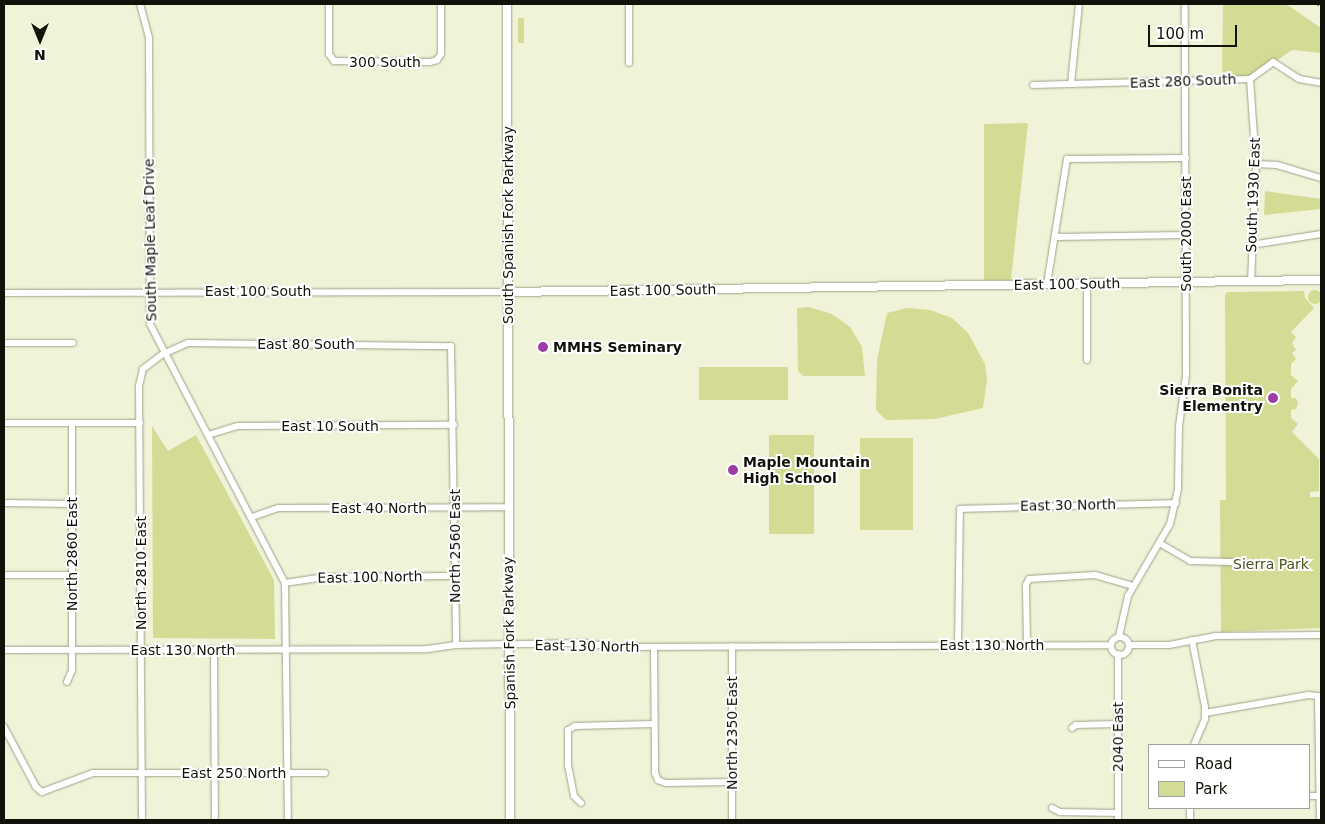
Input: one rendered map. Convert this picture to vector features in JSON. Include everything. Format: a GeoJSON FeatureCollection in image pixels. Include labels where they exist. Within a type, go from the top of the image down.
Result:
{"type":"FeatureCollection","features":[{"type":"Feature","properties":{"kind":"street","name":"South Maple Leaf Drive"},"geometry":{"type":"LineString","coordinates":[[140,4],[149,38],[150,324],[163,354],[222,459],[285,584]]}},
{"type":"Feature","properties":{"kind":"street","name":"300 South"},"geometry":{"type":"LineString","coordinates":[[329,4],[332,59],[340,62],[432,62],[438,59],[441,4]]}},
{"type":"Feature","properties":{"kind":"street","name":"South Spanish Fork Parkway"},"geometry":{"type":"LineString","coordinates":[[507,4],[509,446]]}},
{"type":"Feature","properties":{"kind":"street"},"geometry":{"type":"LineString","coordinates":[[629,4],[629,63]]}},
{"type":"Feature","properties":{"kind":"street"},"geometry":{"type":"LineString","coordinates":[[1071,84],[1078,4]]}},
{"type":"Feature","properties":{"kind":"street","name":"South 2000 East"},"geometry":{"type":"LineString","coordinates":[[1120,636],[1124,610],[1133,586],[1161,544],[1176,503],[1180,465],[1180,426],[1186,375],[1185,4]]}},
{"type":"Feature","properties":{"kind":"street","name":"East 280 South"},"geometry":{"type":"LineString","coordinates":[[1032,85],[1250,79],[1278,62],[1299,79],[1321,83]]}},
{"type":"Feature","properties":{"kind":"street","name":"South 1930 East"},"geometry":{"type":"LineString","coordinates":[[1250,79],[1256,164],[1251,281]]}},
{"type":"Feature","properties":{"kind":"street"},"geometry":{"type":"LineString","coordinates":[[1047,284],[1066,159],[1186,158]]}},
{"type":"Feature","properties":{"kind":"street"},"geometry":{"type":"LineString","coordinates":[[1256,164],[1268,163],[1321,178]]}},
{"type":"Feature","properties":{"kind":"street"},"geometry":{"type":"LineString","coordinates":[[1252,246],[1321,234]]}},
{"type":"Feature","properties":{"kind":"street"},"geometry":{"type":"LineString","coordinates":[[1055,237],[1186,235]]}},
{"type":"Feature","properties":{"kind":"street","name":"East 100 South"},"geometry":{"type":"LineString","coordinates":[[4,293],[149,291],[508,292],[1047,284],[1186,284],[1321,280]]}},
{"type":"Feature","properties":{"kind":"street"},"geometry":{"type":"LineString","coordinates":[[1087,285],[1088,360]]}},
{"type":"Feature","properties":{"kind":"street"},"geometry":{"type":"LineString","coordinates":[[4,343],[73,343]]}},
{"type":"Feature","properties":{"kind":"street","name":"East 80 South"},"geometry":{"type":"LineString","coordinates":[[140,386],[143,370],[163,354],[188,343],[451,346]]}},
{"type":"Feature","properties":{"kind":"street","name":"North 2560 East"},"geometry":{"type":"LineString","coordinates":[[451,346],[454,425],[456,645]]}},
{"type":"Feature","properties":{"kind":"street","name":"North 2810 East"},"geometry":{"type":"LineString","coordinates":[[140,386],[142,820]]}},
{"type":"Feature","properties":{"kind":"street"},"geometry":{"type":"LineString","coordinates":[[4,423],[140,423]]}},
{"type":"Feature","properties":{"kind":"street","name":"North 2860 East"},"geometry":{"type":"LineString","coordinates":[[66,682],[72,670],[72,424]]}},
{"type":"Feature","properties":{"kind":"street","name":"East 10 South"},"geometry":{"type":"LineString","coordinates":[[208,435],[238,426],[454,425]]}},
{"type":"Feature","properties":{"kind":"street","name":"Spanish Fork Parkway"},"geometry":{"type":"LineString","coordinates":[[509,446],[510,820]]}},
{"type":"Feature","properties":{"kind":"street"},"geometry":{"type":"LineString","coordinates":[[4,503],[72,504]]}},
{"type":"Feature","properties":{"kind":"street","name":"East 30 North"},"geometry":{"type":"LineString","coordinates":[[958,645],[960,509],[1176,503]]}},
{"type":"Feature","properties":{"kind":"street","name":"East 40 North"},"geometry":{"type":"LineString","coordinates":[[252,517],[278,508],[508,507]]}},
{"type":"Feature","properties":{"kind":"street"},"geometry":{"type":"LineString","coordinates":[[1161,544],[1190,561],[1232,562]]}},
{"type":"Feature","properties":{"kind":"street"},"geometry":{"type":"LineString","coordinates":[[4,575],[72,575]]}},
{"type":"Feature","properties":{"kind":"street"},"geometry":{"type":"LineString","coordinates":[[1026,645],[1026,585],[1029,579],[1095,575],[1133,586]]}},
{"type":"Feature","properties":{"kind":"street","name":"East 100 North"},"geometry":{"type":"LineString","coordinates":[[285,584],[325,577],[455,576]]}},
{"type":"Feature","properties":{"kind":"street"},"geometry":{"type":"LineString","coordinates":[[285,584],[288,650],[288,820]]}},
{"type":"Feature","properties":{"kind":"street"},"geometry":{"type":"LineString","coordinates":[[1129,645],[1169,644],[1216,636],[1321,635]]}},
{"type":"Feature","properties":{"kind":"street"},"geometry":{"type":"LineString","coordinates":[[1120,636],[1127,640],[1129,645],[1126,652],[1118,654],[1111,645],[1120,636]]}},
{"type":"Feature","properties":{"kind":"street"},"geometry":{"type":"LineString","coordinates":[[1192,640],[1205,713],[1201,733],[1195,744]]}},
{"type":"Feature","properties":{"kind":"street","name":"East 130 North"},"geometry":{"type":"LineString","coordinates":[[4,650],[427,649],[456,645],[583,643],[654,647],[1111,645]]}},
{"type":"Feature","properties":{"kind":"street","name":"North 2350 East"},"geometry":{"type":"LineString","coordinates":[[732,646],[732,820]]}},
{"type":"Feature","properties":{"kind":"street"},"geometry":{"type":"LineString","coordinates":[[654,647],[654,773],[658,780],[666,783],[732,782]]}},
{"type":"Feature","properties":{"kind":"street"},"geometry":{"type":"LineString","coordinates":[[214,650],[215,820]]}},
{"type":"Feature","properties":{"kind":"street","name":"2040 East"},"geometry":{"type":"LineString","coordinates":[[1118,654],[1118,817]]}},
{"type":"Feature","properties":{"kind":"street"},"geometry":{"type":"LineString","coordinates":[[1205,713],[1308,695],[1318,696],[1320,820]]}},
{"type":"Feature","properties":{"kind":"street"},"geometry":{"type":"LineString","coordinates":[[581,803],[574,796],[568,766],[568,730],[575,726],[654,724]]}},
{"type":"Feature","properties":{"kind":"street"},"geometry":{"type":"LineString","coordinates":[[1072,728],[1076,725],[1118,724]]}},
{"type":"Feature","properties":{"kind":"street","name":"East 250 North"},"geometry":{"type":"LineString","coordinates":[[4,727],[42,792],[82,775],[326,773]]}},
{"type":"Feature","properties":{"kind":"street"},"geometry":{"type":"LineString","coordinates":[[1052,808],[1060,812],[1118,817]]}},
{"type":"Feature","properties":{"kind":"green space"},"geometry":{"type":"Polygon","coordinates":[[[1223,4],[1286,4],[1321,28],[1321,53],[1292,50],[1250,79],[1222,82],[1223,4]]]}},
{"type":"Feature","properties":{"kind":"green space"},"geometry":{"type":"Polygon","coordinates":[[[518,18],[524,18],[524,43],[518,43],[518,18]]]}},
{"type":"Feature","properties":{"kind":"green space"},"geometry":{"type":"Polygon","coordinates":[[[1028,123],[1011,280],[984,280],[984,124],[1028,123]]]}},
{"type":"Feature","properties":{"kind":"green space"},"geometry":{"type":"Polygon","coordinates":[[[1265,191],[1321,199],[1321,209],[1264,215],[1265,191]]]}},
{"type":"Feature","properties":{"kind":"green space"},"geometry":{"type":"Polygon","coordinates":[[[1312,290],[1318,290],[1322,297],[1318,304],[1312,304],[1308,300],[1308,294],[1312,290]]]}},
{"type":"Feature","properties":{"kind":"green space","name":"Sierra Park"},"geometry":{"type":"Polygon","coordinates":[[[1304,291],[1305,298],[1314,308],[1291,332],[1296,337],[1292,343],[1296,350],[1292,353],[1296,359],[1291,364],[1291,375],[1298,381],[1291,389],[1291,398],[1296,398],[1298,403],[1296,409],[1291,410],[1291,418],[1298,424],[1292,432],[1319,459],[1319,491],[1310,492],[1310,497],[1321,497],[1321,628],[1221,632],[1220,500],[1226,500],[1225,295],[1227,292],[1304,291]]]}},
{"type":"Feature","properties":{"kind":"green space"},"geometry":{"type":"Polygon","coordinates":[[[809,307],[832,314],[850,327],[862,347],[865,376],[803,376],[798,371],[797,308],[809,307]]]}},
{"type":"Feature","properties":{"kind":"green space"},"geometry":{"type":"Polygon","coordinates":[[[907,308],[930,310],[952,318],[968,333],[985,364],[987,380],[983,408],[935,419],[886,420],[876,410],[877,360],[887,313],[907,308]]]}},
{"type":"Feature","properties":{"kind":"green space"},"geometry":{"type":"Polygon","coordinates":[[[699,367],[788,367],[788,400],[699,400],[699,367]]]}},
{"type":"Feature","properties":{"kind":"green space"},"geometry":{"type":"Polygon","coordinates":[[[152,426],[168,451],[196,435],[274,580],[275,639],[153,638],[152,426]]]}},
{"type":"Feature","properties":{"kind":"green space"},"geometry":{"type":"Polygon","coordinates":[[[769,435],[814,435],[814,534],[769,534],[769,435]]]}},
{"type":"Feature","properties":{"kind":"green space"},"geometry":{"type":"Polygon","coordinates":[[[860,438],[913,438],[913,530],[860,530],[860,438]]]}},
{"type":"Feature","properties":{"kind":"railway"},"geometry":{"type":"LineString","coordinates":[[1317,4],[1321,7]]}},
{"type":"Feature","properties":{"kind":"place","name":"MMHS Seminary"},"geometry":{"type":"Point","coordinates":[543,347]}},
{"type":"Feature","properties":{"kind":"place","name":"Sierra Bonita Elementry"},"geometry":{"type":"Point","coordinates":[1273,398]}},
{"type":"Feature","properties":{"kind":"place","name":"Maple Mountain High School"},"geometry":{"type":"Point","coordinates":[733,470]}}]}
